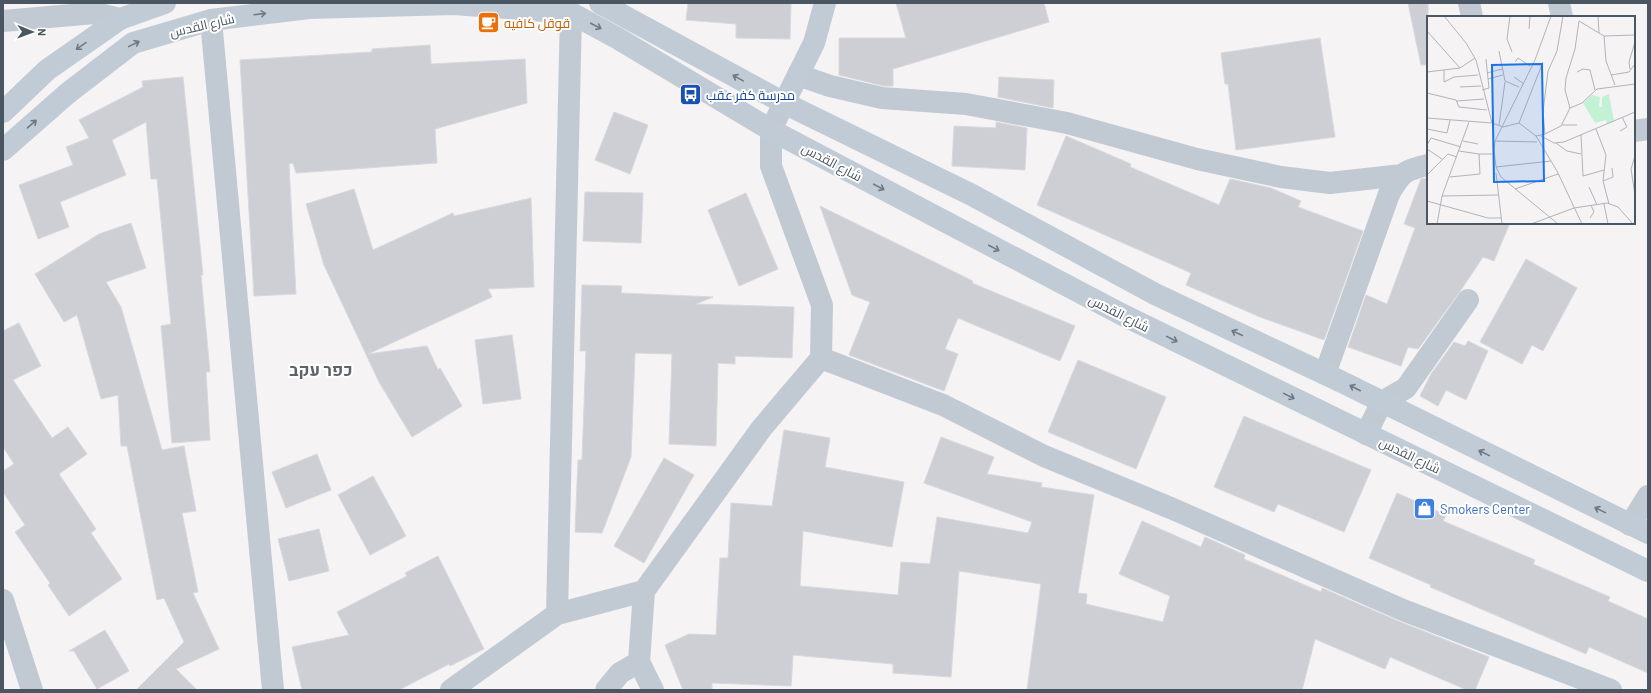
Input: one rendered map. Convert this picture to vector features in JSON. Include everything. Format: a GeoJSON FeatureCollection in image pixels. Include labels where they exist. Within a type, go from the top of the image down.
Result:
{"type":"FeatureCollection","features":[{"type":"Feature","properties":{"kind":"main road"},"geometry":{"type":"LineString","coordinates":[[3,112],[47,70],[120,19],[165,3]]}},
{"type":"Feature","properties":{"kind":"main road"},"geometry":{"type":"LineString","coordinates":[[600,3],[784,103],[972,195],[1154,294],[1325,374],[1639,529]]}},
{"type":"Feature","properties":{"kind":"main road"},"geometry":{"type":"LineString","coordinates":[[784,103],[814,42],[825,3]]}},
{"type":"Feature","properties":{"kind":"main road","name":"شارع القدس"},"geometry":{"type":"LineString","coordinates":[[3,150],[68,93],[133,43],[211,20],[308,8],[454,4],[571,13],[617,38],[771,130],[1123,315],[1648,571]]}},
{"type":"Feature","properties":{"kind":"street"},"geometry":{"type":"LineString","coordinates":[[1469,3],[1472,16]]}},
{"type":"Feature","properties":{"kind":"street"},"geometry":{"type":"LineString","coordinates":[[1559,3],[1562,16]]}},
{"type":"Feature","properties":{"kind":"street"},"geometry":{"type":"LineString","coordinates":[[3,21],[95,13],[120,19]]}},
{"type":"Feature","properties":{"kind":"street"},"geometry":{"type":"LineString","coordinates":[[556,614],[571,13]]}},
{"type":"Feature","properties":{"kind":"street"},"geometry":{"type":"LineString","coordinates":[[211,20],[273,690]]}},
{"type":"Feature","properties":{"kind":"street"},"geometry":{"type":"LineString","coordinates":[[798,75],[830,86],[882,98],[966,104],[1067,122],[1197,159],[1281,177],[1330,183],[1402,175]]}},
{"type":"Feature","properties":{"kind":"street"},"geometry":{"type":"LineString","coordinates":[[653,690],[639,662],[644,591],[761,429],[821,358],[822,305],[771,166],[771,130],[784,103]]}},
{"type":"Feature","properties":{"kind":"street"},"geometry":{"type":"LineString","coordinates":[[1635,131],[1648,129]]}},
{"type":"Feature","properties":{"kind":"street"},"geometry":{"type":"LineString","coordinates":[[1325,374],[1389,194],[1402,175],[1413,168],[1427,165]]}},
{"type":"Feature","properties":{"kind":"street"},"geometry":{"type":"LineString","coordinates":[[1366,434],[1382,402],[1406,388],[1468,300]]}},
{"type":"Feature","properties":{"kind":"street"},"geometry":{"type":"LineString","coordinates":[[821,358],[943,405],[1044,456],[1180,512],[1403,610],[1611,690]]}},
{"type":"Feature","properties":{"kind":"street"},"geometry":{"type":"LineString","coordinates":[[1639,529],[1648,496]]}},
{"type":"Feature","properties":{"kind":"street"},"geometry":{"type":"LineString","coordinates":[[451,690],[556,614],[644,591]]}},
{"type":"Feature","properties":{"kind":"street"},"geometry":{"type":"LineString","coordinates":[[3,600],[32,690]]}},
{"type":"Feature","properties":{"kind":"street"},"geometry":{"type":"LineString","coordinates":[[606,690],[620,673],[639,662]]}},
{"type":"Feature","properties":{"kind":"building"},"geometry":{"type":"Polygon","coordinates":[[[688,3],[791,3],[790,39],[736,38],[736,24],[686,20],[688,3]]]}},
{"type":"Feature","properties":{"kind":"building"},"geometry":{"type":"Polygon","coordinates":[[[896,3],[1044,3],[1049,22],[893,69],[893,86],[884,86],[839,75],[839,38],[906,38],[896,3]]]}},
{"type":"Feature","properties":{"kind":"building"},"geometry":{"type":"Polygon","coordinates":[[[1408,3],[1428,3],[1427,65],[1421,65],[1408,3]]]}},
{"type":"Feature","properties":{"kind":"building"},"geometry":{"type":"Polygon","coordinates":[[[1320,38],[1335,137],[1236,150],[1228,84],[1225,84],[1221,53],[1320,38]]]}},
{"type":"Feature","properties":{"kind":"building"},"geometry":{"type":"Polygon","coordinates":[[[430,45],[431,64],[525,59],[527,103],[435,129],[437,163],[296,173],[293,163],[289,164],[296,294],[254,296],[240,60],[372,52],[372,49],[430,45]]]}},
{"type":"Feature","properties":{"kind":"building"},"geometry":{"type":"Polygon","coordinates":[[[183,77],[203,275],[201,275],[210,372],[206,372],[210,440],[172,443],[161,326],[171,324],[157,179],[151,179],[146,122],[112,140],[126,175],[60,202],[69,227],[38,239],[19,185],[73,165],[66,147],[89,138],[79,120],[143,87],[142,81],[183,77]]]}},
{"type":"Feature","properties":{"kind":"building"},"geometry":{"type":"Polygon","coordinates":[[[999,77],[1054,80],[1053,108],[998,97],[999,77]]]}},
{"type":"Feature","properties":{"kind":"building"},"geometry":{"type":"Polygon","coordinates":[[[614,112],[648,125],[630,174],[595,160],[614,112]]]}},
{"type":"Feature","properties":{"kind":"building"},"geometry":{"type":"Polygon","coordinates":[[[996,122],[1027,128],[1025,170],[952,166],[954,126],[996,128],[996,122]]]}},
{"type":"Feature","properties":{"kind":"building"},"geometry":{"type":"Polygon","coordinates":[[[1066,136],[1131,164],[1130,167],[1219,205],[1230,179],[1271,188],[1301,201],[1298,207],[1363,231],[1324,340],[1260,317],[1186,285],[1191,273],[1037,205],[1066,136]]]}},
{"type":"Feature","properties":{"kind":"building"},"geometry":{"type":"Polygon","coordinates":[[[1427,178],[1427,224],[1510,224],[1494,261],[1483,257],[1418,349],[1408,347],[1401,366],[1348,347],[1366,295],[1387,304],[1415,228],[1404,224],[1421,179],[1427,178]]]}},
{"type":"Feature","properties":{"kind":"building"},"geometry":{"type":"Polygon","coordinates":[[[354,189],[373,250],[453,213],[454,216],[531,198],[534,287],[488,289],[492,297],[368,354],[427,346],[438,370],[440,368],[462,406],[412,437],[379,382],[324,265],[306,204],[354,189]]]}},
{"type":"Feature","properties":{"kind":"building"},"geometry":{"type":"Polygon","coordinates":[[[585,192],[643,193],[641,243],[583,241],[585,192]]]}},
{"type":"Feature","properties":{"kind":"building"},"geometry":{"type":"Polygon","coordinates":[[[746,193],[778,269],[739,286],[708,210],[746,193]]]}},
{"type":"Feature","properties":{"kind":"building"},"geometry":{"type":"Polygon","coordinates":[[[820,206],[973,281],[972,283],[1075,326],[1060,361],[958,318],[945,349],[958,354],[944,391],[849,355],[870,302],[852,295],[820,206]]]}},
{"type":"Feature","properties":{"kind":"building"},"geometry":{"type":"Polygon","coordinates":[[[131,223],[146,268],[106,282],[121,307],[162,450],[184,446],[196,511],[182,513],[198,592],[193,593],[219,649],[176,669],[197,690],[136,690],[167,659],[168,660],[168,658],[184,642],[164,598],[157,600],[127,446],[121,446],[118,395],[101,399],[77,315],[64,322],[35,274],[99,234],[131,223]]]}},
{"type":"Feature","properties":{"kind":"building"},"geometry":{"type":"Polygon","coordinates":[[[1526,259],[1577,288],[1543,351],[1532,345],[1522,364],[1480,342],[1526,259]]]}},
{"type":"Feature","properties":{"kind":"building"},"geometry":{"type":"Polygon","coordinates":[[[582,285],[622,286],[621,293],[713,297],[696,304],[794,307],[792,358],[735,356],[735,364],[718,363],[716,446],[669,444],[672,354],[635,353],[631,457],[602,533],[575,532],[578,460],[582,460],[586,351],[580,351],[582,285]]]}},
{"type":"Feature","properties":{"kind":"building"},"geometry":{"type":"Polygon","coordinates":[[[19,323],[41,366],[13,380],[52,438],[68,427],[87,454],[59,474],[96,529],[91,533],[122,579],[69,616],[48,585],[50,583],[15,532],[25,525],[3,492],[3,471],[14,464],[3,447],[3,331],[19,323]]]}},
{"type":"Feature","properties":{"kind":"building"},"geometry":{"type":"Polygon","coordinates":[[[512,335],[521,399],[483,404],[475,340],[512,335]]]}},
{"type":"Feature","properties":{"kind":"building"},"geometry":{"type":"Polygon","coordinates":[[[1468,341],[1488,351],[1466,400],[1446,390],[1438,406],[1420,396],[1431,374],[1454,342],[1465,346],[1468,341]]]}},
{"type":"Feature","properties":{"kind":"building"},"geometry":{"type":"Polygon","coordinates":[[[1078,360],[1166,397],[1136,469],[1048,432],[1078,360]]]}},
{"type":"Feature","properties":{"kind":"building"},"geometry":{"type":"Polygon","coordinates":[[[1244,416],[1371,470],[1344,532],[1278,504],[1274,512],[1214,487],[1244,416]]]}},
{"type":"Feature","properties":{"kind":"building"},"geometry":{"type":"Polygon","coordinates":[[[784,430],[830,438],[825,467],[904,482],[892,547],[803,531],[800,586],[898,595],[901,562],[930,564],[937,517],[1028,533],[1032,522],[924,483],[941,437],[994,457],[987,474],[1042,483],[1041,487],[1094,495],[1078,593],[1087,594],[1086,604],[1163,622],[1170,596],[1119,574],[1142,521],[1201,547],[1205,537],[1245,555],[1244,559],[1321,592],[1322,588],[1398,621],[1489,657],[1475,690],[1467,690],[1390,657],[1385,669],[1315,639],[1302,690],[1027,690],[1041,584],[959,571],[951,677],[893,673],[893,664],[793,655],[791,686],[712,683],[712,690],[683,690],[665,645],[689,634],[716,635],[720,558],[728,558],[731,503],[772,506],[784,430]]]}},
{"type":"Feature","properties":{"kind":"building"},"geometry":{"type":"Polygon","coordinates":[[[317,454],[331,490],[286,508],[272,472],[317,454]]]}},
{"type":"Feature","properties":{"kind":"building"},"geometry":{"type":"Polygon","coordinates":[[[664,458],[694,475],[644,563],[614,546],[664,458]]]}},
{"type":"Feature","properties":{"kind":"building"},"geometry":{"type":"Polygon","coordinates":[[[373,476],[406,536],[370,555],[338,495],[373,476]]]}},
{"type":"Feature","properties":{"kind":"building"},"geometry":{"type":"Polygon","coordinates":[[[1397,493],[1446,515],[1443,521],[1535,560],[1533,564],[1610,597],[1608,601],[1648,619],[1648,673],[1589,647],[1586,654],[1430,587],[1431,585],[1369,558],[1397,493]]]}},
{"type":"Feature","properties":{"kind":"building"},"geometry":{"type":"Polygon","coordinates":[[[319,529],[329,571],[289,581],[278,539],[319,529]]]}},
{"type":"Feature","properties":{"kind":"building"},"geometry":{"type":"Polygon","coordinates":[[[438,556],[484,649],[450,666],[449,664],[399,690],[302,690],[292,647],[349,635],[337,612],[407,576],[405,573],[438,556]]]}},
{"type":"Feature","properties":{"kind":"building"},"geometry":{"type":"Polygon","coordinates":[[[105,630],[129,671],[97,689],[74,651],[69,651],[105,630]]]}},
{"type":"Feature","properties":{"kind":"place","name":"قوقل كافيه"},"geometry":{"type":"Point","coordinates":[489,23]}},
{"type":"Feature","properties":{"kind":"place","name":"مدرسة كفر عقب"},"geometry":{"type":"Point","coordinates":[690,95]}},
{"type":"Feature","properties":{"kind":"place","name":"Smokers Center"},"geometry":{"type":"Point","coordinates":[1424,509]}},
{"type":"Feature","properties":{"kind":"district","name":"כפר עקב"},"geometry":{"type":"Point","coordinates":[321,369]}}]}
